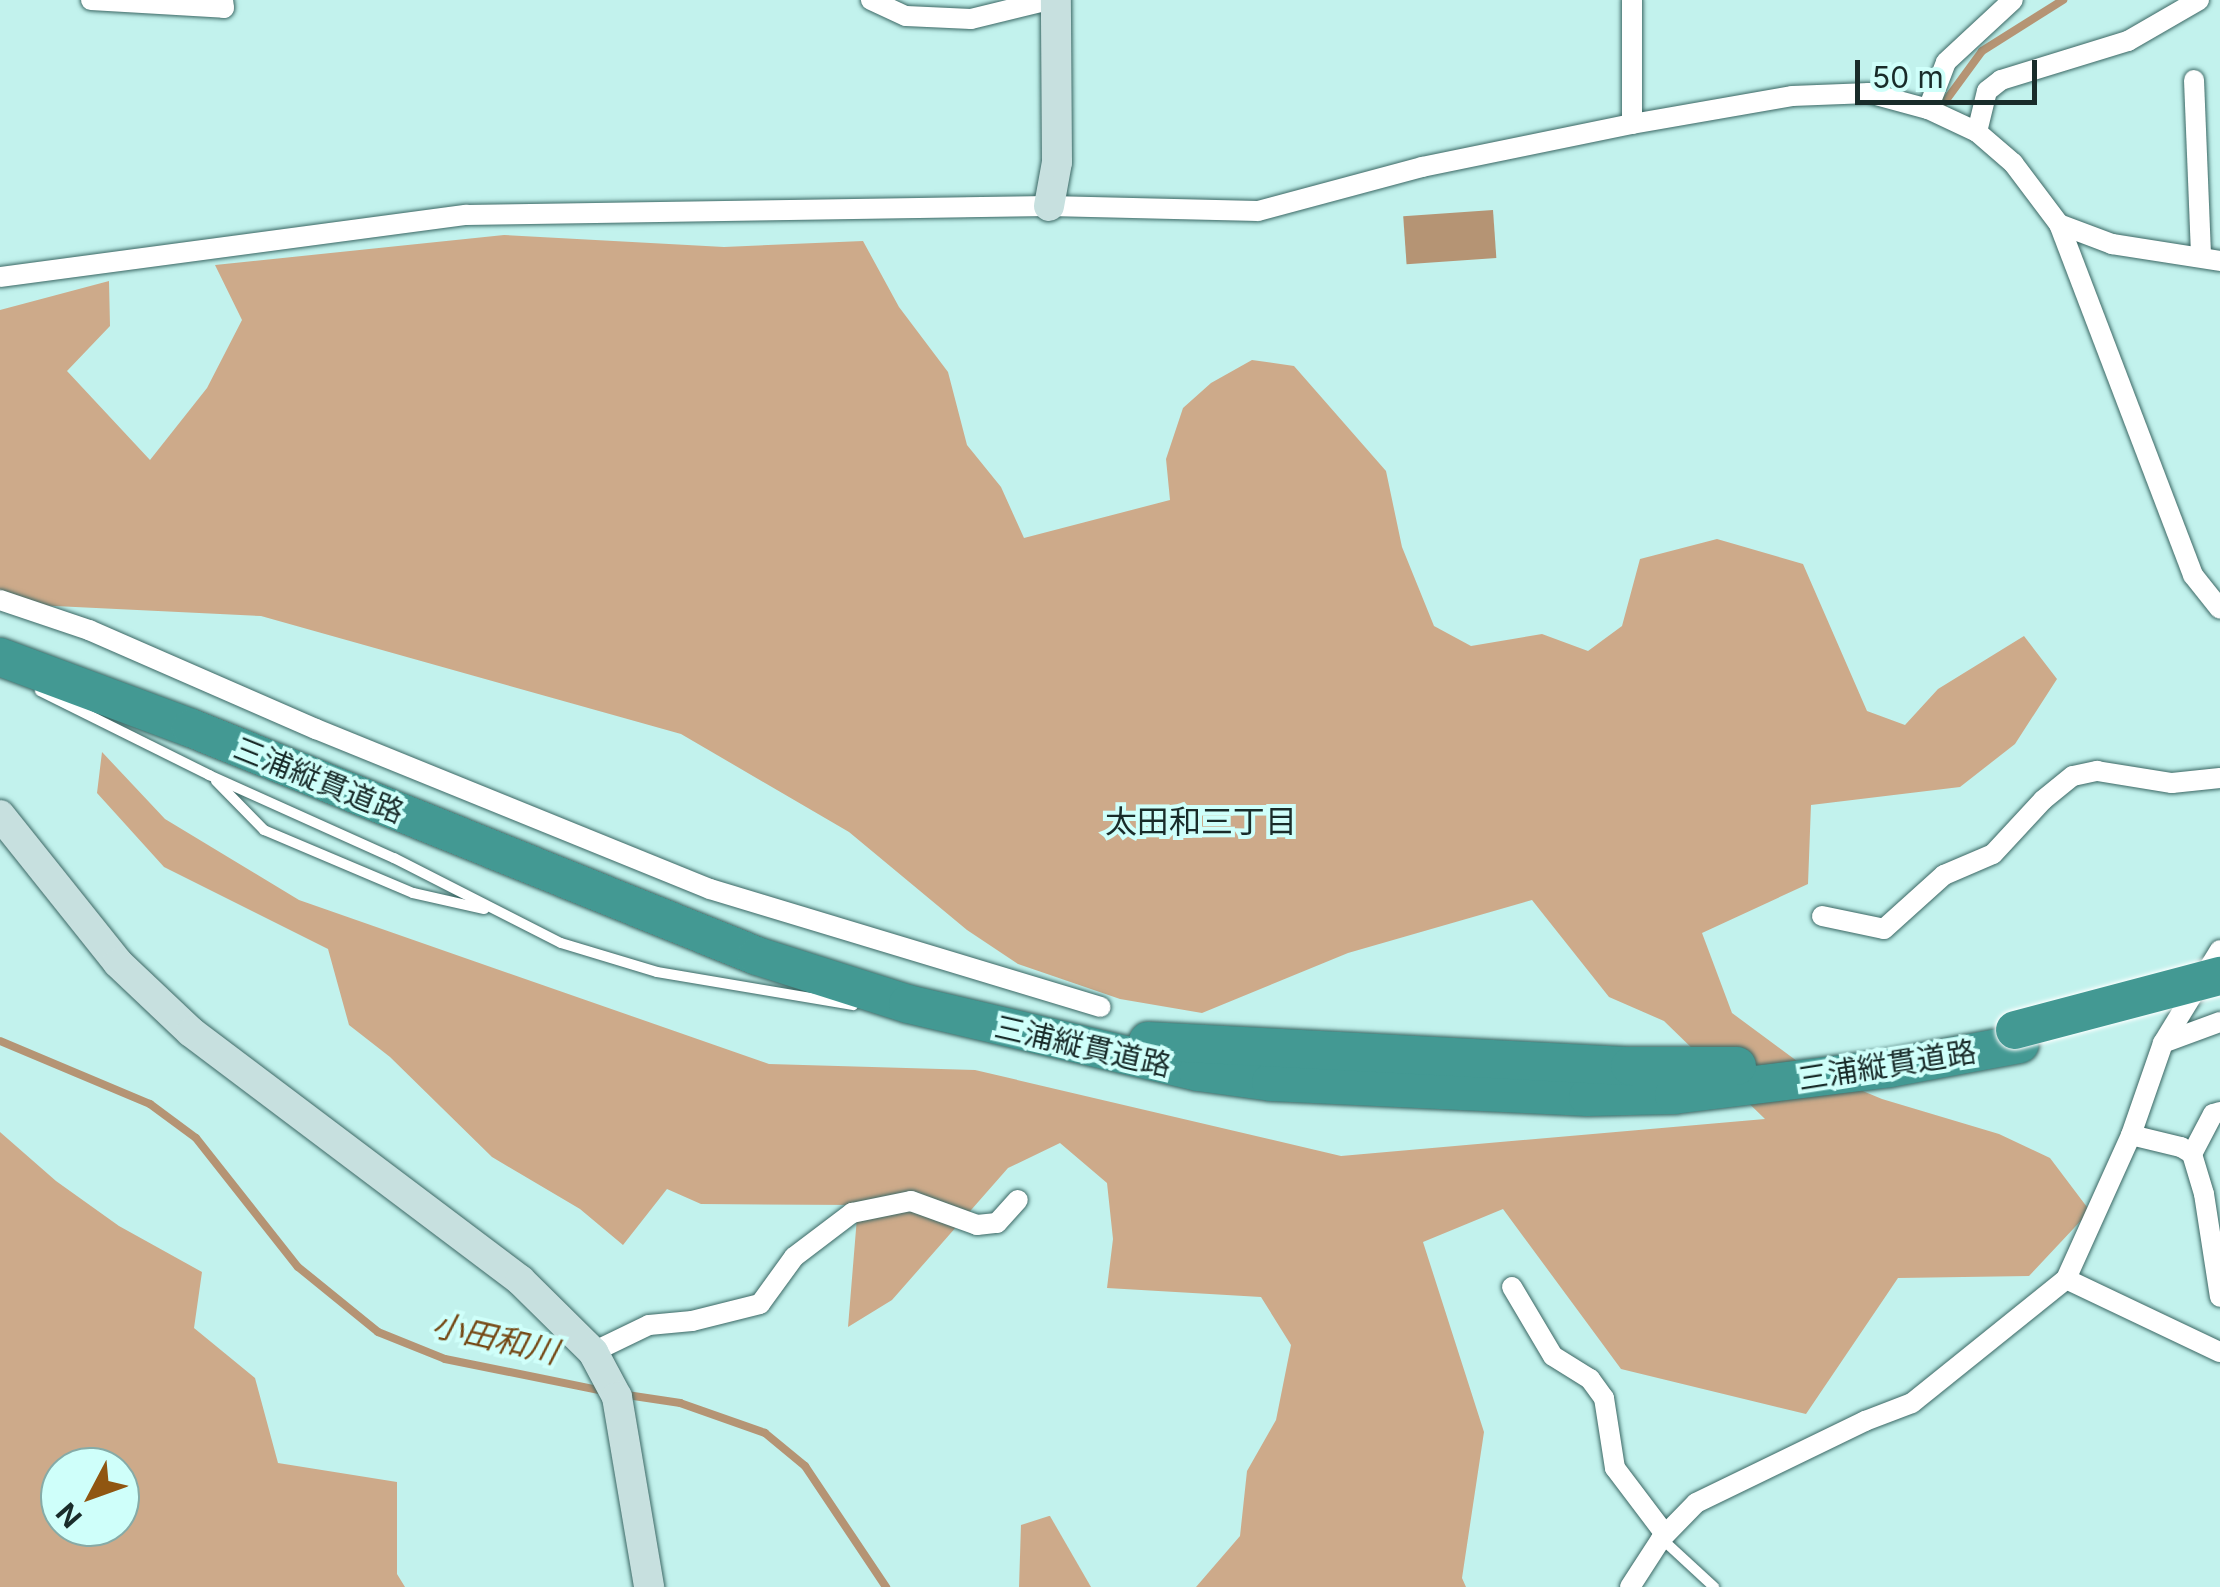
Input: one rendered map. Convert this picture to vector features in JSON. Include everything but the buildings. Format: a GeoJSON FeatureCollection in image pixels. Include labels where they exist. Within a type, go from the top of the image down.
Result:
{"type":"FeatureCollection","features":[{"type":"Feature","properties":{"kind":"highway","name":"三浦縦貫道路"},"geometry":{"type":"LineString","coordinates":[[0,643],[196,715],[762,944],[914,991],[1104,1035],[1172,1044],[1700,1067],[1890,1056],[2018,1037],[2220,976]]}},
{"type":"Feature","properties":{"kind":"highway","name":"三浦縦貫道路"},"geometry":{"type":"LineString","coordinates":[[0,657],[191,728],[757,956],[908,1004],[1198,1072],[1271,1082],[1588,1097],[1674,1094],[1890,1068],[2220,991]]}},
{"type":"Feature","properties":{"kind":"street"},"geometry":{"type":"LineString","coordinates":[[91,0],[224,8],[224,0]]}},
{"type":"Feature","properties":{"kind":"street"},"geometry":{"type":"LineString","coordinates":[[871,0],[906,16],[972,20],[1052,0],[1057,162],[1049,206]]}},
{"type":"Feature","properties":{"kind":"street"},"geometry":{"type":"LineString","coordinates":[[1632,0],[1632,124]]}},
{"type":"Feature","properties":{"kind":"street"},"geometry":{"type":"LineString","coordinates":[[1928,109],[1946,62],[2014,0]]}},
{"type":"Feature","properties":{"kind":"street"},"geometry":{"type":"LineString","coordinates":[[1977,132],[1987,91],[2001,80],[2128,41],[2198,0]]}},
{"type":"Feature","properties":{"kind":"street"},"geometry":{"type":"LineString","coordinates":[[2060,224],[2112,244],[2211,258],[2194,80]]}},
{"type":"Feature","properties":{"kind":"street"},"geometry":{"type":"LineString","coordinates":[[0,277],[466,216],[1049,206],[1258,211],[1422,167],[1632,124],[1792,96],[1869,93],[1928,109],[1977,132],[2013,164],[2060,224],[2194,576],[2220,609]]}},
{"type":"Feature","properties":{"kind":"street"},"geometry":{"type":"LineString","coordinates":[[0,600],[89,630],[316,729],[710,889],[1101,1008]]}},
{"type":"Feature","properties":{"kind":"street"},"geometry":{"type":"LineString","coordinates":[[1822,916],[1884,929],[1944,874],[1993,854],[2043,800],[2073,776],[2097,770],[2172,783],[2220,778]]}},
{"type":"Feature","properties":{"kind":"street"},"geometry":{"type":"LineString","coordinates":[[0,814],[118,964],[192,1032],[520,1280],[593,1352],[617,1397],[649,1587]]}},
{"type":"Feature","properties":{"kind":"street"},"geometry":{"type":"LineString","coordinates":[[1630,1587],[1663,1536],[1696,1502],[1865,1421],[1912,1403],[2066,1279],[2131,1135],[2163,1043],[2220,950]]}},
{"type":"Feature","properties":{"kind":"street"},"geometry":{"type":"LineString","coordinates":[[2163,1043],[2220,1022]]}},
{"type":"Feature","properties":{"kind":"street"},"geometry":{"type":"LineString","coordinates":[[2192,1154],[2213,1114],[2220,1112]]}},
{"type":"Feature","properties":{"kind":"street"},"geometry":{"type":"LineString","coordinates":[[2131,1135],[2181,1146],[2192,1154],[2215,1235],[2220,1296]]}},
{"type":"Feature","properties":{"kind":"street"},"geometry":{"type":"LineString","coordinates":[[593,1352],[649,1325],[692,1320],[760,1304],[794,1257],[852,1213],[911,1201],[977,1224],[997,1223],[1018,1200]]}},
{"type":"Feature","properties":{"kind":"street"},"geometry":{"type":"LineString","coordinates":[[2066,1279],[2220,1354]]}},
{"type":"Feature","properties":{"kind":"street"},"geometry":{"type":"LineString","coordinates":[[1512,1287],[1554,1356],[1590,1379],[1604,1398],[1615,1468],[1663,1536]]}},
{"type":"Feature","properties":{"kind":"lane"},"geometry":{"type":"LineString","coordinates":[[29,686],[209,775],[394,858],[561,943],[621,964],[872,1009]]}},
{"type":"Feature","properties":{"kind":"lane"},"geometry":{"type":"LineString","coordinates":[[209,775],[264,830],[414,893],[500,913]]}},
{"type":"Feature","properties":{"kind":"lane"},"geometry":{"type":"LineString","coordinates":[[886,1012],[938,1026]]}},
{"type":"Feature","properties":{"kind":"lane"},"geometry":{"type":"LineString","coordinates":[[989,1037],[1021,1044],[1084,1046]]}},
{"type":"Feature","properties":{"kind":"lane"},"geometry":{"type":"LineString","coordinates":[[1663,1536],[1714,1587]]}},
{"type":"Feature","properties":{"kind":"shaded area"},"geometry":{"type":"Polygon","coordinates":[[[1493,210],[1496,258],[1407,264],[1403,216],[1493,210]]]}},
{"type":"Feature","properties":{"kind":"shaded area"},"geometry":{"type":"Polygon","coordinates":[[[504,235],[724,247],[863,241],[899,307],[948,372],[967,445],[1001,487],[1024,538],[1170,500],[1166,459],[1183,408],[1211,383],[1252,360],[1294,366],[1386,471],[1402,547],[1434,626],[1471,646],[1542,634],[1588,651],[1622,626],[1640,559],[1717,539],[1803,564],[1867,711],[1905,725],[1938,689],[2024,636],[2057,679],[2015,744],[1960,787],[1811,805],[1808,884],[1702,933],[1732,1013],[1805,1067],[1882,1099],[1999,1134],[2050,1158],[2090,1211],[2029,1276],[1898,1278],[1806,1414],[1621,1369],[1503,1209],[1423,1242],[1484,1432],[1462,1578],[1466,1587],[1196,1587],[1240,1536],[1247,1471],[1276,1420],[1291,1345],[1261,1297],[1107,1288],[1113,1239],[1107,1183],[1060,1143],[1008,1168],[892,1300],[848,1327],[858,1205],[701,1204],[667,1189],[623,1245],[580,1209],[492,1157],[390,1057],[349,1025],[328,949],[164,867],[97,793],[102,752],[165,819],[299,900],[769,1064],[975,1070],[1341,1156],[1765,1119],[1664,1021],[1609,997],[1532,900],[1348,953],[1202,1013],[1120,999],[1018,964],[967,930],[849,832],[681,734],[261,616],[34,605],[0,599],[0,310],[109,281],[110,326],[67,371],[150,460],[207,388],[242,320],[215,265],[504,235]]]}},
{"type":"Feature","properties":{"kind":"shaded area"},"geometry":{"type":"Polygon","coordinates":[[[0,1132],[56,1181],[119,1226],[202,1272],[194,1328],[255,1378],[278,1463],[397,1482],[397,1574],[405,1587],[0,1587],[0,1132]]]}},
{"type":"Feature","properties":{"kind":"shaded area"},"geometry":{"type":"Polygon","coordinates":[[[1050,1516],[1091,1587],[1019,1587],[1021,1525],[1050,1516]]]}},
{"type":"Feature","properties":{"kind":"waterway"},"geometry":{"type":"LineString","coordinates":[[1944,103],[1982,51],[2063,0]]}},
{"type":"Feature","properties":{"kind":"waterway","name":"小田和川"},"geometry":{"type":"LineString","coordinates":[[0,1041],[150,1104],[196,1138],[298,1267],[378,1332],[445,1359],[603,1391]]}},
{"type":"Feature","properties":{"kind":"waterway","name":"小田和川"},"geometry":{"type":"LineString","coordinates":[[627,1395],[680,1403],[765,1433],[805,1466],[886,1587]]}},
{"type":"Feature","properties":{"kind":"district","name":"太田和三丁目"},"geometry":{"type":"Point","coordinates":[1201,822]}}]}
